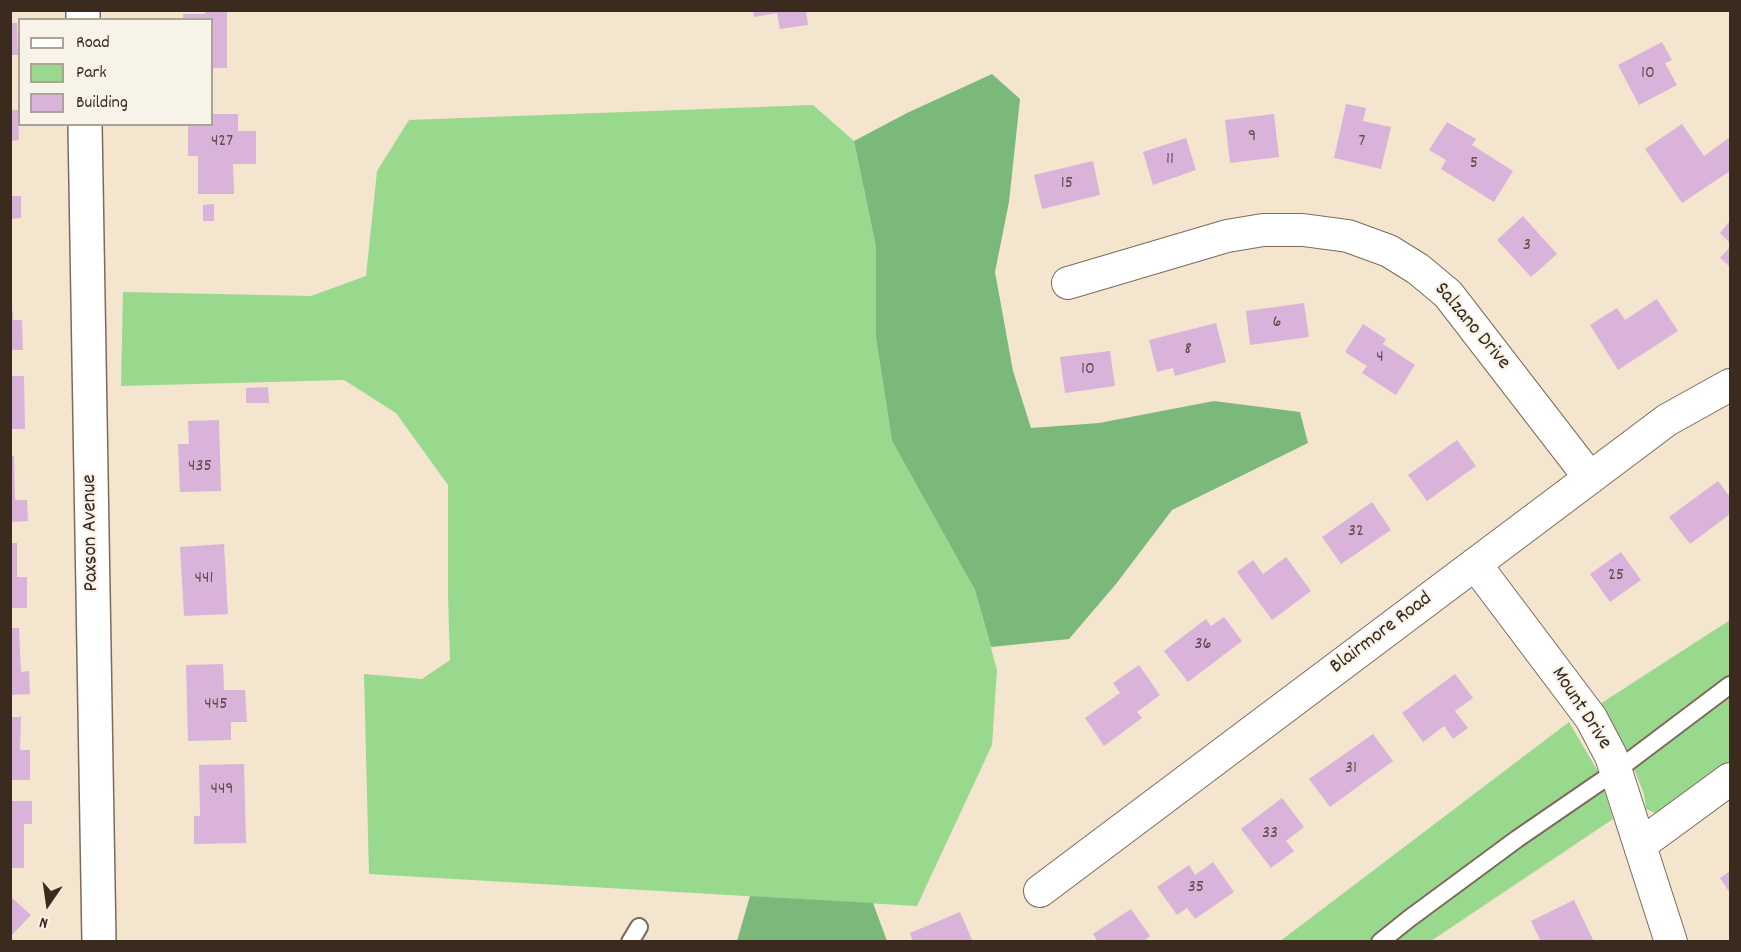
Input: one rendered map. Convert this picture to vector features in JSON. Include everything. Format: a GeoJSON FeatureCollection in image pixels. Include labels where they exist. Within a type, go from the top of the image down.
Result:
{"type":"FeatureCollection","features":[{"type":"Feature","properties":{"kind":"street","name":"Paxson Avenue"},"geometry":{"type":"LineString","coordinates":[[85,126],[99,942]]}},
{"type":"Feature","properties":{"kind":"street","name":"Salzano Drive"},"geometry":{"type":"LineString","coordinates":[[1068,282],[1227,236],[1263,230],[1302,230],[1348,236],[1389,251],[1418,269],[1448,294],[1590,478]]}},
{"type":"Feature","properties":{"kind":"street","name":"Blairmore Road"},"geometry":{"type":"LineString","coordinates":[[1040,891],[1667,420],[1731,385]]}},
{"type":"Feature","properties":{"kind":"street","name":"Mount Drive"},"geometry":{"type":"LineString","coordinates":[[1475,564],[1591,718],[1611,756],[1671,942]]}},
{"type":"Feature","properties":{"kind":"street"},"geometry":{"type":"LineString","coordinates":[[1640,845],[1731,779]]}},
{"type":"Feature","properties":{"kind":"lane"},"geometry":{"type":"LineString","coordinates":[[1380,942],[1508,846],[1616,771],[1731,685]]}},
{"type":"Feature","properties":{"kind":"lane"},"geometry":{"type":"LineString","coordinates":[[630,942],[639,927]]}},
{"type":"Feature","properties":{"kind":"green space"},"geometry":{"type":"Polygon","coordinates":[[[992,74],[1020,99],[1009,202],[995,272],[1013,371],[1031,428],[1099,423],[1214,401],[1300,412],[1308,443],[1172,510],[1116,584],[1069,639],[991,647],[975,590],[892,441],[876,338],[876,247],[854,141],[907,113],[992,74]]]}},
{"type":"Feature","properties":{"kind":"green space"},"geometry":{"type":"Polygon","coordinates":[[[813,105],[854,141],[876,247],[876,338],[892,441],[975,590],[997,670],[992,745],[917,906],[369,874],[364,674],[422,679],[450,660],[448,485],[396,413],[344,380],[121,386],[123,292],[311,296],[366,276],[377,171],[409,120],[813,105]]]}},
{"type":"Feature","properties":{"kind":"green space"},"geometry":{"type":"Polygon","coordinates":[[[1730,620],[1730,762],[1667,809],[1655,813],[1646,809],[1644,794],[1625,747],[1600,704],[1730,620]]]}},
{"type":"Feature","properties":{"kind":"green space"},"geometry":{"type":"Polygon","coordinates":[[[1569,722],[1599,773],[1613,819],[1431,941],[1279,942],[1569,722]]]}},
{"type":"Feature","properties":{"kind":"green space"},"geometry":{"type":"Polygon","coordinates":[[[750,896],[873,903],[887,941],[737,941],[750,896]]]}},
{"type":"Feature","properties":{"kind":"building"},"geometry":{"type":"Polygon","coordinates":[[[205,10],[227,10],[227,68],[213,68],[213,18],[183,18],[183,14],[205,14],[205,10]]]}},
{"type":"Feature","properties":{"kind":"building"},"geometry":{"type":"Polygon","coordinates":[[[753,10],[806,10],[808,25],[780,29],[777,13],[754,17],[753,10]]]}},
{"type":"Feature","properties":{"kind":"building"},"geometry":{"type":"Polygon","coordinates":[[[10,23],[17,23],[18,55],[10,55],[10,23]]]}},
{"type":"Feature","properties":{"kind":"building"},"geometry":{"type":"Polygon","coordinates":[[[1662,42],[1672,60],[1665,63],[1677,85],[1639,105],[1618,65],[1662,42]]]}},
{"type":"Feature","properties":{"kind":"building"},"geometry":{"type":"Polygon","coordinates":[[[1346,104],[1366,108],[1363,121],[1391,127],[1381,169],[1334,158],[1346,104]]]}},
{"type":"Feature","properties":{"kind":"building"},"geometry":{"type":"Polygon","coordinates":[[[10,110],[18,110],[19,140],[10,141],[10,110]]]}},
{"type":"Feature","properties":{"kind":"building"},"geometry":{"type":"Polygon","coordinates":[[[213,114],[238,114],[238,131],[256,131],[256,164],[233,164],[234,194],[198,194],[198,156],[188,156],[188,126],[213,126],[213,114]]]}},
{"type":"Feature","properties":{"kind":"building"},"geometry":{"type":"Polygon","coordinates":[[[1274,114],[1279,157],[1230,163],[1225,120],[1274,114]]]}},
{"type":"Feature","properties":{"kind":"building"},"geometry":{"type":"Polygon","coordinates":[[[1447,122],[1476,139],[1472,145],[1513,171],[1494,202],[1441,169],[1446,160],[1429,150],[1447,122]]]}},
{"type":"Feature","properties":{"kind":"building"},"geometry":{"type":"Polygon","coordinates":[[[1682,124],[1704,156],[1730,137],[1730,171],[1682,203],[1645,149],[1682,124]]]}},
{"type":"Feature","properties":{"kind":"building"},"geometry":{"type":"Polygon","coordinates":[[[1186,138],[1196,170],[1153,185],[1143,152],[1186,138]]]}},
{"type":"Feature","properties":{"kind":"building"},"geometry":{"type":"Polygon","coordinates":[[[1093,161],[1100,195],[1042,209],[1034,175],[1093,161]]]}},
{"type":"Feature","properties":{"kind":"building"},"geometry":{"type":"Polygon","coordinates":[[[10,196],[21,196],[21,218],[10,219],[10,196]]]}},
{"type":"Feature","properties":{"kind":"building"},"geometry":{"type":"Polygon","coordinates":[[[214,204],[214,221],[203,221],[203,205],[214,204]]]}},
{"type":"Feature","properties":{"kind":"building"},"geometry":{"type":"Polygon","coordinates":[[[1523,216],[1557,254],[1531,277],[1497,240],[1523,216]]]}},
{"type":"Feature","properties":{"kind":"building"},"geometry":{"type":"Polygon","coordinates":[[[1730,221],[1730,243],[1720,233],[1730,221]]]}},
{"type":"Feature","properties":{"kind":"building"},"geometry":{"type":"Polygon","coordinates":[[[1730,247],[1730,267],[1720,258],[1730,247]]]}},
{"type":"Feature","properties":{"kind":"building"},"geometry":{"type":"Polygon","coordinates":[[[1657,299],[1678,331],[1618,370],[1590,325],[1617,308],[1625,320],[1657,299]]]}},
{"type":"Feature","properties":{"kind":"building"},"geometry":{"type":"Polygon","coordinates":[[[10,303],[12,303],[13,320],[22,320],[23,350],[10,350],[10,303]]]}},
{"type":"Feature","properties":{"kind":"building"},"geometry":{"type":"Polygon","coordinates":[[[1304,303],[1309,337],[1250,345],[1246,311],[1304,303]]]}},
{"type":"Feature","properties":{"kind":"building"},"geometry":{"type":"Polygon","coordinates":[[[1216,323],[1226,362],[1175,376],[1173,368],[1157,372],[1149,340],[1216,323]]]}},
{"type":"Feature","properties":{"kind":"building"},"geometry":{"type":"Polygon","coordinates":[[[1363,324],[1386,339],[1383,344],[1415,365],[1396,395],[1362,373],[1367,366],[1345,352],[1363,324]]]}},
{"type":"Feature","properties":{"kind":"building"},"geometry":{"type":"Polygon","coordinates":[[[1110,351],[1115,386],[1065,393],[1060,357],[1110,351]]]}},
{"type":"Feature","properties":{"kind":"building"},"geometry":{"type":"Polygon","coordinates":[[[10,376],[24,376],[25,429],[10,429],[10,376]]]}},
{"type":"Feature","properties":{"kind":"building"},"geometry":{"type":"Polygon","coordinates":[[[268,387],[269,403],[246,403],[246,388],[268,387]]]}},
{"type":"Feature","properties":{"kind":"building"},"geometry":{"type":"Polygon","coordinates":[[[219,420],[221,491],[180,492],[178,444],[189,444],[188,421],[219,420]]]}},
{"type":"Feature","properties":{"kind":"building"},"geometry":{"type":"Polygon","coordinates":[[[1457,440],[1476,466],[1427,501],[1408,475],[1457,440]]]}},
{"type":"Feature","properties":{"kind":"building"},"geometry":{"type":"Polygon","coordinates":[[[10,456],[14,456],[15,500],[27,500],[28,521],[10,522],[10,456]]]}},
{"type":"Feature","properties":{"kind":"building"},"geometry":{"type":"Polygon","coordinates":[[[1718,481],[1730,497],[1730,514],[1690,544],[1669,517],[1718,481]]]}},
{"type":"Feature","properties":{"kind":"building"},"geometry":{"type":"Polygon","coordinates":[[[1372,502],[1391,530],[1341,564],[1322,537],[1372,502]]]}},
{"type":"Feature","properties":{"kind":"building"},"geometry":{"type":"Polygon","coordinates":[[[10,543],[17,543],[17,577],[27,577],[27,608],[10,608],[10,543]]]}},
{"type":"Feature","properties":{"kind":"building"},"geometry":{"type":"Polygon","coordinates":[[[224,544],[228,614],[184,616],[180,547],[224,544]]]}},
{"type":"Feature","properties":{"kind":"building"},"geometry":{"type":"Polygon","coordinates":[[[1621,552],[1641,580],[1610,602],[1590,574],[1621,552]]]}},
{"type":"Feature","properties":{"kind":"building"},"geometry":{"type":"Polygon","coordinates":[[[1286,557],[1311,591],[1272,620],[1237,572],[1253,560],[1263,574],[1286,557]]]}},
{"type":"Feature","properties":{"kind":"building"},"geometry":{"type":"Polygon","coordinates":[[[1224,617],[1242,641],[1188,682],[1164,651],[1206,619],[1211,626],[1224,617]]]}},
{"type":"Feature","properties":{"kind":"building"},"geometry":{"type":"Polygon","coordinates":[[[10,628],[19,628],[21,672],[29,671],[30,694],[10,695],[10,628]]]}},
{"type":"Feature","properties":{"kind":"building"},"geometry":{"type":"Polygon","coordinates":[[[223,664],[224,690],[245,690],[247,722],[231,722],[231,740],[188,741],[186,665],[223,664]]]}},
{"type":"Feature","properties":{"kind":"building"},"geometry":{"type":"Polygon","coordinates":[[[1139,665],[1160,695],[1137,712],[1142,718],[1104,746],[1085,718],[1120,693],[1113,683],[1139,665]]]}},
{"type":"Feature","properties":{"kind":"building"},"geometry":{"type":"Polygon","coordinates":[[[1455,674],[1473,698],[1455,711],[1468,728],[1453,739],[1444,726],[1423,742],[1402,713],[1455,674]]]}},
{"type":"Feature","properties":{"kind":"building"},"geometry":{"type":"Polygon","coordinates":[[[10,717],[21,717],[20,750],[30,750],[30,780],[10,780],[10,717]]]}},
{"type":"Feature","properties":{"kind":"building"},"geometry":{"type":"Polygon","coordinates":[[[1373,734],[1393,761],[1330,807],[1309,779],[1373,734]]]}},
{"type":"Feature","properties":{"kind":"building"},"geometry":{"type":"Polygon","coordinates":[[[244,764],[246,843],[194,844],[194,816],[200,816],[199,765],[244,764]]]}},
{"type":"Feature","properties":{"kind":"building"},"geometry":{"type":"Polygon","coordinates":[[[1282,798],[1304,827],[1286,841],[1294,851],[1271,868],[1241,829],[1282,798]]]}},
{"type":"Feature","properties":{"kind":"building"},"geometry":{"type":"Polygon","coordinates":[[[10,801],[32,801],[32,824],[24,824],[24,868],[10,868],[10,801]]]}},
{"type":"Feature","properties":{"kind":"building"},"geometry":{"type":"Polygon","coordinates":[[[1213,862],[1234,892],[1195,919],[1187,908],[1177,915],[1157,887],[1189,865],[1195,875],[1213,862]]]}},
{"type":"Feature","properties":{"kind":"building"},"geometry":{"type":"Polygon","coordinates":[[[1730,871],[1730,893],[1720,878],[1730,871]]]}},
{"type":"Feature","properties":{"kind":"building"},"geometry":{"type":"Polygon","coordinates":[[[10,896],[31,915],[10,937],[10,896]]]}},
{"type":"Feature","properties":{"kind":"building"},"geometry":{"type":"Polygon","coordinates":[[[1574,900],[1594,942],[1541,942],[1531,921],[1574,900]]]}},
{"type":"Feature","properties":{"kind":"building"},"geometry":{"type":"Polygon","coordinates":[[[1131,909],[1150,936],[1143,942],[1098,942],[1093,934],[1131,909]]]}},
{"type":"Feature","properties":{"kind":"building"},"geometry":{"type":"Polygon","coordinates":[[[960,912],[973,942],[913,942],[910,933],[960,912]]]}}]}
